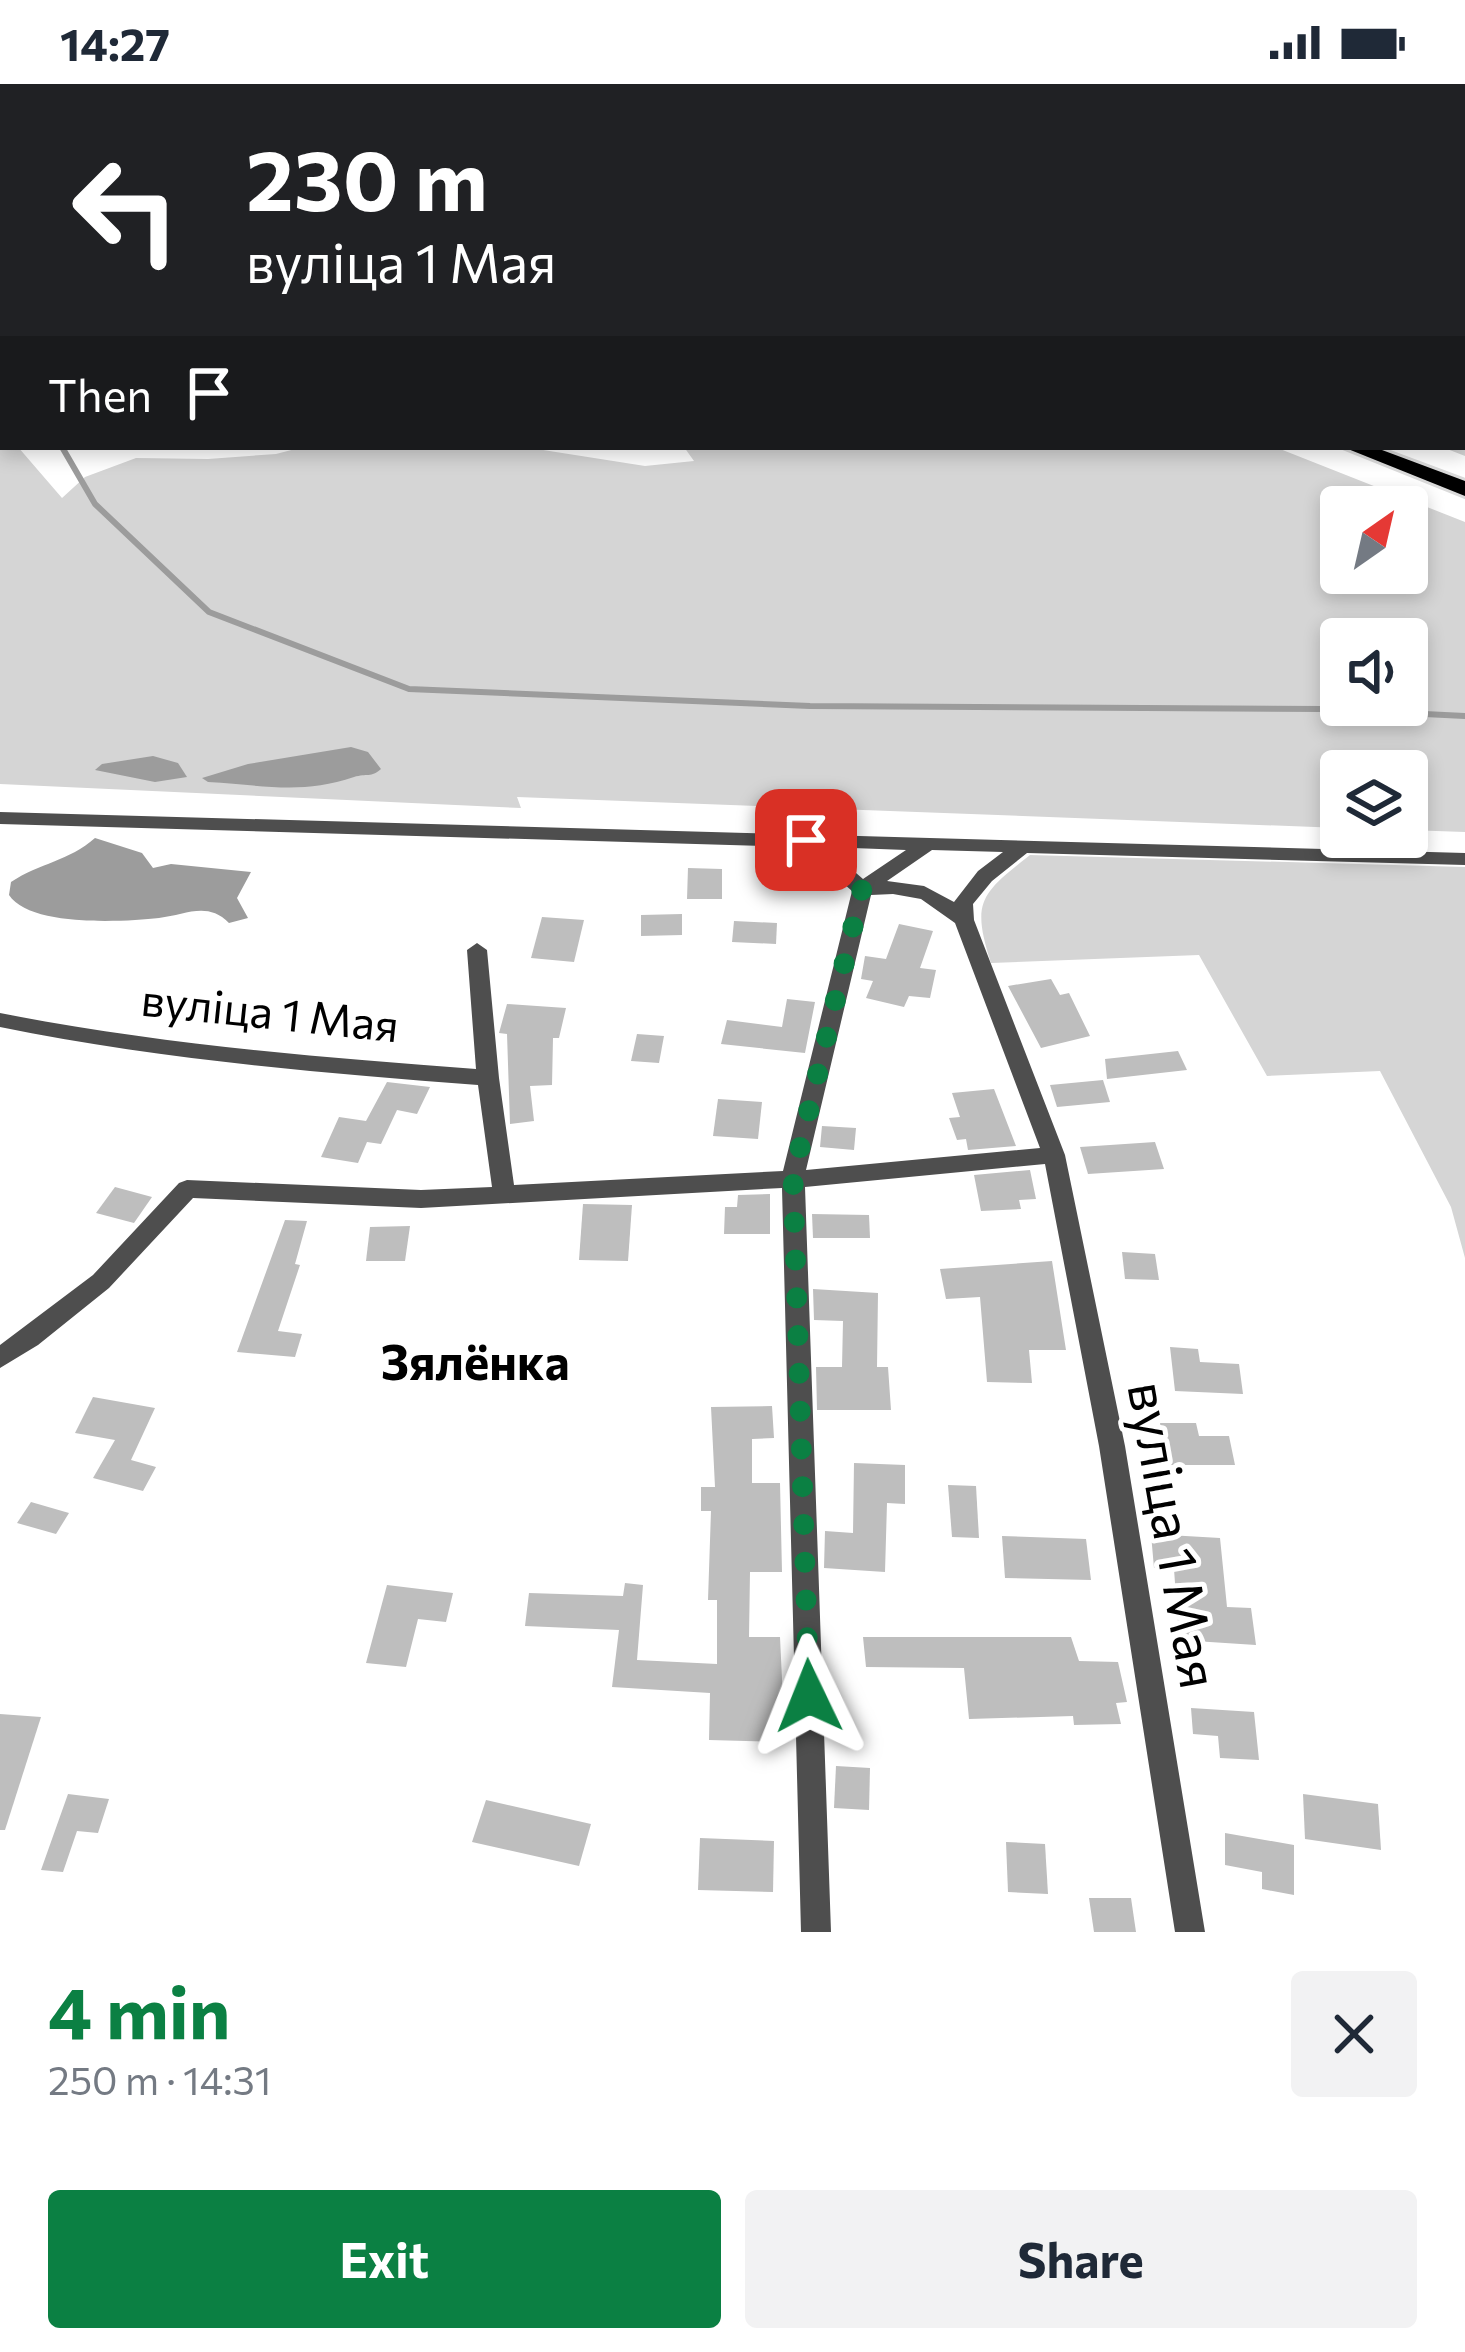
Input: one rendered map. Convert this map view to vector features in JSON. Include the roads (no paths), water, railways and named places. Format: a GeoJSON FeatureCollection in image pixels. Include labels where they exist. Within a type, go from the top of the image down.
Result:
{"type":"FeatureCollection","features":[{"type":"Feature","properties":{"kind":"main road"},"geometry":{"type":"LineString","coordinates":[[1363,450],[1465,486]]}},
{"type":"Feature","properties":{"kind":"main road"},"geometry":{"type":"LineString","coordinates":[[1382,450],[1465,486]]}},
{"type":"Feature","properties":{"kind":"street"},"geometry":{"type":"LineString","coordinates":[[0,818],[1465,859]]}},
{"type":"Feature","properties":{"kind":"street"},"geometry":{"type":"LineString","coordinates":[[806,840],[862,889],[903,885],[935,895],[964,920]]}},
{"type":"Feature","properties":{"kind":"street"},"geometry":{"type":"LineString","coordinates":[[816,1932],[793,1177],[862,889],[927,844]]}},
{"type":"Feature","properties":{"kind":"street"},"geometry":{"type":"LineString","coordinates":[[964,920],[963,903],[985,876],[1022,847]]}},
{"type":"Feature","properties":{"kind":"street","name":"вуліца 1 Мая"},"geometry":{"type":"LineString","coordinates":[[964,920],[1054,1155],[1112,1446],[1190,1932]]}},
{"type":"Feature","properties":{"kind":"street"},"geometry":{"type":"LineString","coordinates":[[478,950],[488,1078],[504,1194]]}},
{"type":"Feature","properties":{"kind":"street","name":"вуліца 1 Мая"},"geometry":{"type":"LineString","coordinates":[[0,1020],[64,1033],[330,1066],[488,1078]]}},
{"type":"Feature","properties":{"kind":"street"},"geometry":{"type":"LineString","coordinates":[[0,1358],[86,1299],[132,1255],[188,1189],[421,1199],[793,1177],[1054,1155]]}},
{"type":"Feature","properties":{"kind":"waterway"},"geometry":{"type":"LineString","coordinates":[[64,450],[95,504],[209,612],[409,689],[810,706],[1323,709],[1465,716]]}},
{"type":"Feature","properties":{"kind":"district","name":"Зялёнка"},"geometry":{"type":"Point","coordinates":[475,1363]}}]}
